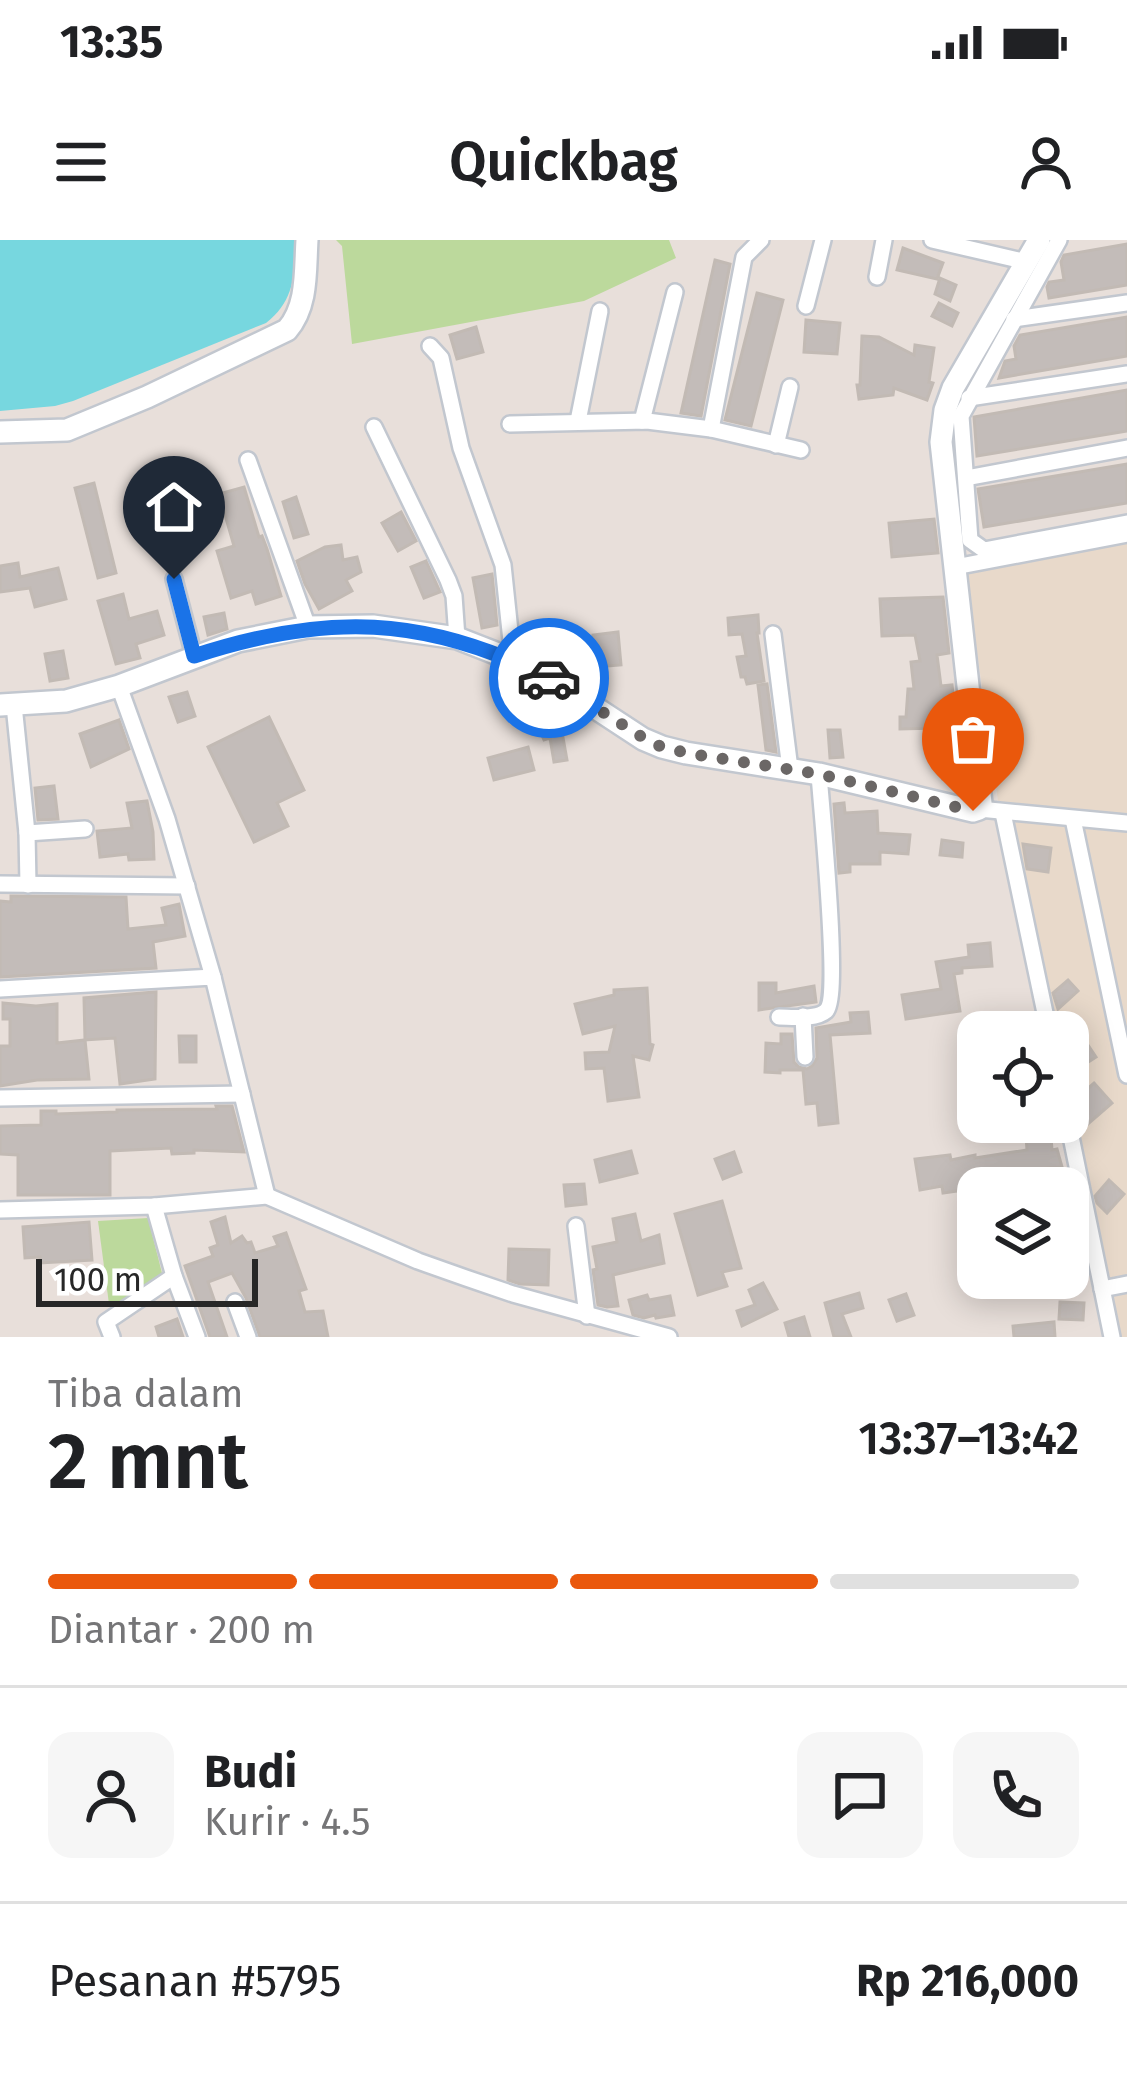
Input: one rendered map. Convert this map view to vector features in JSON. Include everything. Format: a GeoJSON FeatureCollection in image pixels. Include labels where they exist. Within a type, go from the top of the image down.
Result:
{"type":"FeatureCollection","features":[{"type":"Feature","properties":{"kind":"street"},"geometry":{"type":"LineString","coordinates":[[0,432],[67,430],[287,330],[303,298],[307,240]]}},
{"type":"Feature","properties":{"kind":"street"},"geometry":{"type":"LineString","coordinates":[[710,429],[744,257],[760,240]]}},
{"type":"Feature","properties":{"kind":"street"},"geometry":{"type":"LineString","coordinates":[[806,306],[823,240]]}},
{"type":"Feature","properties":{"kind":"street"},"geometry":{"type":"LineString","coordinates":[[877,277],[884,240]]}},
{"type":"Feature","properties":{"kind":"street"},"geometry":{"type":"LineString","coordinates":[[932,240],[1027,262]]}},
{"type":"Feature","properties":{"kind":"street"},"geometry":{"type":"LineString","coordinates":[[979,809],[941,442],[953,388],[1039,240]]}},
{"type":"Feature","properties":{"kind":"street"},"geometry":{"type":"LineString","coordinates":[[1061,240],[961,416],[970,540],[984,550],[1127,523]]}},
{"type":"Feature","properties":{"kind":"street"},"geometry":{"type":"LineString","coordinates":[[642,421],[675,292]]}},
{"type":"Feature","properties":{"kind":"street"},"geometry":{"type":"LineString","coordinates":[[1014,319],[1127,303]]}},
{"type":"Feature","properties":{"kind":"street"},"geometry":{"type":"LineString","coordinates":[[578,421],[600,311]]}},
{"type":"Feature","properties":{"kind":"street"},"geometry":{"type":"LineString","coordinates":[[430,346],[441,358],[461,448],[503,566],[513,660]]}},
{"type":"Feature","properties":{"kind":"street"},"geometry":{"type":"LineString","coordinates":[[969,398],[1127,374]]}},
{"type":"Feature","properties":{"kind":"street"},"geometry":{"type":"LineString","coordinates":[[776,445],[790,387]]}},
{"type":"Feature","properties":{"kind":"street"},"geometry":{"type":"LineString","coordinates":[[510,424],[642,421],[710,429],[802,450]]}},
{"type":"Feature","properties":{"kind":"street"},"geometry":{"type":"LineString","coordinates":[[374,427],[448,580],[457,638]]}},
{"type":"Feature","properties":{"kind":"street"},"geometry":{"type":"LineString","coordinates":[[966,478],[1127,448]]}},
{"type":"Feature","properties":{"kind":"street"},"geometry":{"type":"LineString","coordinates":[[248,460],[308,627]]}},
{"type":"Feature","properties":{"kind":"street"},"geometry":{"type":"LineString","coordinates":[[955,567],[1127,534]]}},
{"type":"Feature","properties":{"kind":"street"},"geometry":{"type":"LineString","coordinates":[[174,579],[194,656]]}},
{"type":"Feature","properties":{"kind":"street"},"geometry":{"type":"LineString","coordinates":[[28,885],[26,833],[7,705],[66,700],[119,686],[238,641],[308,627],[373,626],[457,638],[553,680],[653,744],[686,753],[819,774],[973,811],[1127,823]]}},
{"type":"Feature","properties":{"kind":"street"},"geometry":{"type":"LineString","coordinates":[[773,634],[790,769]]}},
{"type":"Feature","properties":{"kind":"street"},"geometry":{"type":"LineString","coordinates":[[119,686],[187,886],[267,1196]]}},
{"type":"Feature","properties":{"kind":"street"},"geometry":{"type":"LineString","coordinates":[[778,1017],[826,1011],[832,996],[819,774]]}},
{"type":"Feature","properties":{"kind":"street"},"geometry":{"type":"LineString","coordinates":[[1004,813],[1045,1011]]}},
{"type":"Feature","properties":{"kind":"street"},"geometry":{"type":"LineString","coordinates":[[1073,819],[1127,1075]]}},
{"type":"Feature","properties":{"kind":"street"},"geometry":{"type":"LineString","coordinates":[[26,833],[86,829]]}},
{"type":"Feature","properties":{"kind":"street"},"geometry":{"type":"LineString","coordinates":[[0,884],[187,886]]}},
{"type":"Feature","properties":{"kind":"street"},"geometry":{"type":"LineString","coordinates":[[0,988],[213,977]]}},
{"type":"Feature","properties":{"kind":"street"},"geometry":{"type":"LineString","coordinates":[[803,1016],[805,1057]]}},
{"type":"Feature","properties":{"kind":"street"},"geometry":{"type":"LineString","coordinates":[[0,1098],[242,1094]]}},
{"type":"Feature","properties":{"kind":"street"},"geometry":{"type":"LineString","coordinates":[[1072,1143],[1112,1337]]}},
{"type":"Feature","properties":{"kind":"street"},"geometry":{"type":"LineString","coordinates":[[0,1210],[267,1196],[418,1261],[513,1294],[669,1337]]}},
{"type":"Feature","properties":{"kind":"street"},"geometry":{"type":"LineString","coordinates":[[154,1205],[197,1337]]}},
{"type":"Feature","properties":{"kind":"street"},"geometry":{"type":"LineString","coordinates":[[576,1226],[587,1316]]}},
{"type":"Feature","properties":{"kind":"street"},"geometry":{"type":"LineString","coordinates":[[112,1337],[106,1322],[174,1276]]}},
{"type":"Feature","properties":{"kind":"street"},"geometry":{"type":"LineString","coordinates":[[1102,1289],[1127,1284]]}},
{"type":"Feature","properties":{"kind":"street"},"geometry":{"type":"LineString","coordinates":[[235,1302],[248,1337]]}},
{"type":"Feature","properties":{"kind":"shaded area"},"geometry":{"type":"Polygon","coordinates":[[[1127,539],[1127,1337],[1110,1337],[1089,1230],[1089,1167],[1077,1167],[1072,1143],[1089,1143],[1089,1011],[1041,1011],[1002,829],[965,566],[1127,539]]]}},
{"type":"Feature","properties":{"kind":"green space"},"geometry":{"type":"Polygon","coordinates":[[[336,240],[669,240],[676,258],[584,301],[352,344],[342,246],[336,240]]]}},
{"type":"Feature","properties":{"kind":"green space"},"geometry":{"type":"Polygon","coordinates":[[[148,1218],[162,1273],[144,1296],[109,1304],[98,1221],[148,1218]]]}},
{"type":"Feature","properties":{"kind":"water"},"geometry":{"type":"Polygon","coordinates":[[[0,240],[295,240],[293,275],[283,305],[266,323],[73,401],[0,411],[0,240]]]}},
{"type":"Feature","properties":{"kind":"building"},"geometry":{"type":"Polygon","coordinates":[[[1127,244],[1127,285],[1049,298],[1049,282],[1064,280],[1064,255],[1127,244]]]}},
{"type":"Feature","properties":{"kind":"building"},"geometry":{"type":"Polygon","coordinates":[[[903,248],[943,263],[937,279],[897,270],[903,248]]]}},
{"type":"Feature","properties":{"kind":"building"},"geometry":{"type":"Polygon","coordinates":[[[715,260],[730,264],[701,416],[681,413],[715,260]]]}},
{"type":"Feature","properties":{"kind":"building"},"geometry":{"type":"Polygon","coordinates":[[[940,278],[956,285],[950,301],[935,294],[940,278]]]}},
{"type":"Feature","properties":{"kind":"building"},"geometry":{"type":"Polygon","coordinates":[[[757,293],[783,300],[751,426],[725,420],[757,293]]]}},
{"type":"Feature","properties":{"kind":"building"},"geometry":{"type":"Polygon","coordinates":[[[939,303],[958,313],[952,326],[932,316],[939,303]]]}},
{"type":"Feature","properties":{"kind":"building"},"geometry":{"type":"Polygon","coordinates":[[[1127,317],[1127,356],[999,378],[1005,361],[1016,359],[1014,346],[1020,335],[1127,317]]]}},
{"type":"Feature","properties":{"kind":"building"},"geometry":{"type":"Polygon","coordinates":[[[806,320],[840,323],[837,354],[804,352],[806,320]]]}},
{"type":"Feature","properties":{"kind":"building"},"geometry":{"type":"Polygon","coordinates":[[[476,327],[483,352],[457,359],[450,335],[476,327]]]}},
{"type":"Feature","properties":{"kind":"building"},"geometry":{"type":"Polygon","coordinates":[[[862,336],[879,337],[914,355],[915,345],[934,348],[929,382],[933,383],[927,400],[894,388],[893,395],[859,399],[862,336]]]}},
{"type":"Feature","properties":{"kind":"building"},"geometry":{"type":"Polygon","coordinates":[[[1127,390],[1127,431],[977,456],[974,417],[1127,390]]]}},
{"type":"Feature","properties":{"kind":"building"},"geometry":{"type":"Polygon","coordinates":[[[1127,464],[1127,503],[984,527],[978,489],[1127,464]]]}},
{"type":"Feature","properties":{"kind":"building"},"geometry":{"type":"Polygon","coordinates":[[[94,483],[116,573],[98,578],[75,488],[94,483]]]}},
{"type":"Feature","properties":{"kind":"building"},"geometry":{"type":"Polygon","coordinates":[[[244,487],[281,596],[256,604],[252,591],[231,598],[217,551],[234,546],[219,494],[244,487]]]}},
{"type":"Feature","properties":{"kind":"building"},"geometry":{"type":"Polygon","coordinates":[[[296,497],[308,534],[294,538],[283,502],[296,497]]]}},
{"type":"Feature","properties":{"kind":"building"},"geometry":{"type":"Polygon","coordinates":[[[401,512],[416,541],[398,551],[382,523],[401,512]]]}},
{"type":"Feature","properties":{"kind":"building"},"geometry":{"type":"Polygon","coordinates":[[[934,519],[938,553],[892,557],[889,523],[934,519]]]}},
{"type":"Feature","properties":{"kind":"building"},"geometry":{"type":"Polygon","coordinates":[[[341,545],[343,560],[357,557],[361,572],[346,580],[352,591],[319,609],[297,561],[341,545]]]}},
{"type":"Feature","properties":{"kind":"building"},"geometry":{"type":"Polygon","coordinates":[[[426,561],[440,592],[424,598],[411,567],[426,561]]]}},
{"type":"Feature","properties":{"kind":"building"},"geometry":{"type":"Polygon","coordinates":[[[18,563],[20,577],[58,568],[66,599],[35,607],[30,588],[0,592],[0,566],[18,563]]]}},
{"type":"Feature","properties":{"kind":"building"},"geometry":{"type":"Polygon","coordinates":[[[492,574],[497,625],[482,628],[473,578],[492,574]]]}},
{"type":"Feature","properties":{"kind":"building"},"geometry":{"type":"Polygon","coordinates":[[[123,594],[129,619],[157,611],[164,635],[136,644],[140,658],[116,664],[98,601],[123,594]]]}},
{"type":"Feature","properties":{"kind":"building"},"geometry":{"type":"Polygon","coordinates":[[[943,597],[949,653],[937,655],[941,686],[952,685],[963,781],[943,779],[949,733],[939,735],[938,728],[900,729],[908,689],[914,689],[911,662],[920,661],[915,635],[882,636],[880,599],[943,597]]]}},
{"type":"Feature","properties":{"kind":"building"},"geometry":{"type":"Polygon","coordinates":[[[224,613],[227,629],[208,635],[204,617],[224,613]]]}},
{"type":"Feature","properties":{"kind":"building"},"geometry":{"type":"Polygon","coordinates":[[[758,615],[764,681],[747,684],[737,657],[746,656],[742,634],[729,635],[728,618],[758,615]]]}},
{"type":"Feature","properties":{"kind":"building"},"geometry":{"type":"Polygon","coordinates":[[[618,632],[621,665],[596,667],[593,635],[618,632]]]}},
{"type":"Feature","properties":{"kind":"building"},"geometry":{"type":"Polygon","coordinates":[[[63,651],[68,678],[50,681],[45,654],[63,651]]]}},
{"type":"Feature","properties":{"kind":"building"},"geometry":{"type":"Polygon","coordinates":[[[767,684],[776,752],[766,750],[758,685],[767,684]]]}},
{"type":"Feature","properties":{"kind":"building"},"geometry":{"type":"Polygon","coordinates":[[[187,692],[195,716],[178,722],[169,697],[187,692]]]}},
{"type":"Feature","properties":{"kind":"building"},"geometry":{"type":"Polygon","coordinates":[[[554,706],[565,731],[567,760],[554,762],[550,738],[544,740],[533,715],[554,706]]]}},
{"type":"Feature","properties":{"kind":"building"},"geometry":{"type":"Polygon","coordinates":[[[269,717],[304,790],[277,803],[288,826],[254,842],[208,747],[269,717]]]}},
{"type":"Feature","properties":{"kind":"building"},"geometry":{"type":"Polygon","coordinates":[[[119,720],[129,749],[91,767],[80,734],[119,720]]]}},
{"type":"Feature","properties":{"kind":"building"},"geometry":{"type":"Polygon","coordinates":[[[828,730],[840,730],[843,757],[830,758],[828,730]]]}},
{"type":"Feature","properties":{"kind":"building"},"geometry":{"type":"Polygon","coordinates":[[[528,747],[534,770],[494,780],[488,758],[528,747]]]}},
{"type":"Feature","properties":{"kind":"building"},"geometry":{"type":"Polygon","coordinates":[[[54,786],[58,819],[38,820],[35,788],[54,786]]]}},
{"type":"Feature","properties":{"kind":"building"},"geometry":{"type":"Polygon","coordinates":[[[147,801],[154,859],[129,860],[128,854],[100,857],[97,831],[132,828],[127,803],[147,801]]]}},
{"type":"Feature","properties":{"kind":"building"},"geometry":{"type":"Polygon","coordinates":[[[844,803],[845,813],[877,811],[878,833],[910,835],[908,854],[880,852],[880,864],[850,864],[850,872],[839,873],[834,804],[844,803]]]}},
{"type":"Feature","properties":{"kind":"building"},"geometry":{"type":"Polygon","coordinates":[[[942,840],[963,843],[962,857],[940,855],[942,840]]]}},
{"type":"Feature","properties":{"kind":"building"},"geometry":{"type":"Polygon","coordinates":[[[1023,844],[1051,848],[1048,872],[1027,869],[1023,844]]]}},
{"type":"Feature","properties":{"kind":"building"},"geometry":{"type":"Polygon","coordinates":[[[11,896],[126,897],[128,929],[166,925],[162,908],[179,904],[185,936],[153,942],[156,968],[0,977],[0,901],[11,902],[11,896]]]}},
{"type":"Feature","properties":{"kind":"building"},"geometry":{"type":"Polygon","coordinates":[[[990,943],[992,966],[962,968],[962,973],[954,974],[960,1011],[906,1019],[902,995],[941,989],[936,962],[969,957],[968,945],[990,943]]]}},
{"type":"Feature","properties":{"kind":"building"},"geometry":{"type":"Polygon","coordinates":[[[1068,980],[1078,991],[1058,1009],[1053,993],[1068,980]]]}},
{"type":"Feature","properties":{"kind":"building"},"geometry":{"type":"Polygon","coordinates":[[[759,983],[776,983],[776,993],[814,986],[816,1002],[759,1010],[759,983]]]}},
{"type":"Feature","properties":{"kind":"building"},"geometry":{"type":"Polygon","coordinates":[[[647,988],[653,1045],[649,1060],[633,1056],[639,1097],[608,1101],[604,1068],[586,1069],[585,1053],[609,1052],[615,1026],[583,1034],[575,1004],[614,995],[614,990],[647,988]]]}},
{"type":"Feature","properties":{"kind":"building"},"geometry":{"type":"Polygon","coordinates":[[[156,992],[155,1079],[120,1084],[115,1038],[85,1040],[84,998],[156,992]]]}},
{"type":"Feature","properties":{"kind":"building"},"geometry":{"type":"Polygon","coordinates":[[[3,1003],[57,1004],[57,1043],[85,1040],[89,1079],[0,1086],[0,1046],[10,1046],[10,1019],[3,1019],[3,1003]]]}},
{"type":"Feature","properties":{"kind":"building"},"geometry":{"type":"Polygon","coordinates":[[[868,1012],[870,1033],[830,1035],[838,1123],[819,1125],[817,1103],[806,1104],[803,1070],[765,1072],[766,1043],[781,1044],[781,1034],[792,1034],[794,1062],[807,1069],[817,1058],[816,1028],[851,1022],[850,1013],[868,1012]]]}},
{"type":"Feature","properties":{"kind":"building"},"geometry":{"type":"Polygon","coordinates":[[[179,1036],[196,1036],[196,1062],[180,1062],[179,1036]]]}},
{"type":"Feature","properties":{"kind":"building"},"geometry":{"type":"Polygon","coordinates":[[[1094,1083],[1112,1103],[1089,1123],[1089,1087],[1094,1083]]]}},
{"type":"Feature","properties":{"kind":"building"},"geometry":{"type":"Polygon","coordinates":[[[232,1106],[244,1152],[110,1151],[110,1195],[18,1195],[18,1155],[0,1154],[0,1126],[41,1125],[41,1111],[232,1106]]]}},
{"type":"Feature","properties":{"kind":"building"},"geometry":{"type":"Polygon","coordinates":[[[1026,1143],[1052,1143],[1062,1167],[957,1167],[957,1191],[943,1193],[942,1186],[920,1190],[915,1159],[950,1155],[951,1160],[1027,1150],[1026,1143]]]}},
{"type":"Feature","properties":{"kind":"building"},"geometry":{"type":"Polygon","coordinates":[[[631,1151],[637,1173],[600,1182],[595,1160],[631,1151]]]}},
{"type":"Feature","properties":{"kind":"building"},"geometry":{"type":"Polygon","coordinates":[[[734,1152],[741,1172],[723,1179],[715,1159],[734,1152]]]}},
{"type":"Feature","properties":{"kind":"building"},"geometry":{"type":"Polygon","coordinates":[[[1109,1180],[1124,1194],[1107,1213],[1095,1196],[1109,1180]]]}},
{"type":"Feature","properties":{"kind":"building"},"geometry":{"type":"Polygon","coordinates":[[[584,1184],[586,1204],[566,1206],[564,1185],[584,1184]]]}},
{"type":"Feature","properties":{"kind":"building"},"geometry":{"type":"Polygon","coordinates":[[[722,1201],[741,1268],[722,1272],[727,1286],[698,1295],[675,1214],[722,1201]]]}},
{"type":"Feature","properties":{"kind":"building"},"geometry":{"type":"Polygon","coordinates":[[[635,1214],[641,1241],[659,1235],[664,1263],[613,1275],[618,1306],[598,1305],[593,1247],[617,1242],[613,1219],[635,1214]]]}},
{"type":"Feature","properties":{"kind":"building"},"geometry":{"type":"Polygon","coordinates":[[[225,1217],[231,1243],[242,1236],[255,1253],[278,1246],[274,1237],[286,1233],[306,1289],[299,1291],[305,1312],[323,1311],[328,1337],[260,1337],[232,1273],[208,1282],[227,1337],[210,1337],[185,1266],[213,1256],[210,1248],[218,1245],[211,1222],[225,1217]]]}},
{"type":"Feature","properties":{"kind":"building"},"geometry":{"type":"Polygon","coordinates":[[[89,1222],[92,1260],[40,1263],[40,1257],[25,1258],[23,1227],[89,1222]]]}},
{"type":"Feature","properties":{"kind":"building"},"geometry":{"type":"Polygon","coordinates":[[[509,1249],[549,1250],[548,1285],[508,1280],[509,1249]]]}},
{"type":"Feature","properties":{"kind":"building"},"geometry":{"type":"Polygon","coordinates":[[[763,1283],[777,1309],[742,1326],[737,1311],[755,1305],[749,1290],[763,1283]]]}},
{"type":"Feature","properties":{"kind":"building"},"geometry":{"type":"Polygon","coordinates":[[[859,1293],[863,1308],[842,1314],[851,1337],[834,1337],[825,1303],[859,1293]]]}},
{"type":"Feature","properties":{"kind":"building"},"geometry":{"type":"Polygon","coordinates":[[[906,1294],[914,1315],[897,1321],[889,1300],[906,1294]]]}},
{"type":"Feature","properties":{"kind":"building"},"geometry":{"type":"Polygon","coordinates":[[[647,1295],[649,1300],[670,1296],[674,1315],[633,1315],[629,1300],[647,1295]]]}},
{"type":"Feature","properties":{"kind":"building"},"geometry":{"type":"Polygon","coordinates":[[[1060,1302],[1084,1303],[1083,1320],[1059,1319],[1060,1302]]]}},
{"type":"Feature","properties":{"kind":"building"},"geometry":{"type":"Polygon","coordinates":[[[804,1317],[810,1337],[789,1337],[785,1323],[804,1317]]]}},
{"type":"Feature","properties":{"kind":"building"},"geometry":{"type":"Polygon","coordinates":[[[177,1319],[183,1337],[159,1337],[156,1327],[177,1319]]]}},
{"type":"Feature","properties":{"kind":"building"},"geometry":{"type":"Polygon","coordinates":[[[1054,1322],[1055,1337],[1014,1337],[1013,1326],[1054,1322]]]}},
{"type":"Feature","properties":{"kind":"way so far"},"geometry":{"type":"LineString","coordinates":[[549,678],[653,744],[819,774],[973,811]]}},
{"type":"Feature","properties":{"kind":"route"},"geometry":{"type":"LineString","coordinates":[[174,579],[194,656],[238,641],[308,627],[373,626],[457,638],[549,678]]}}]}
